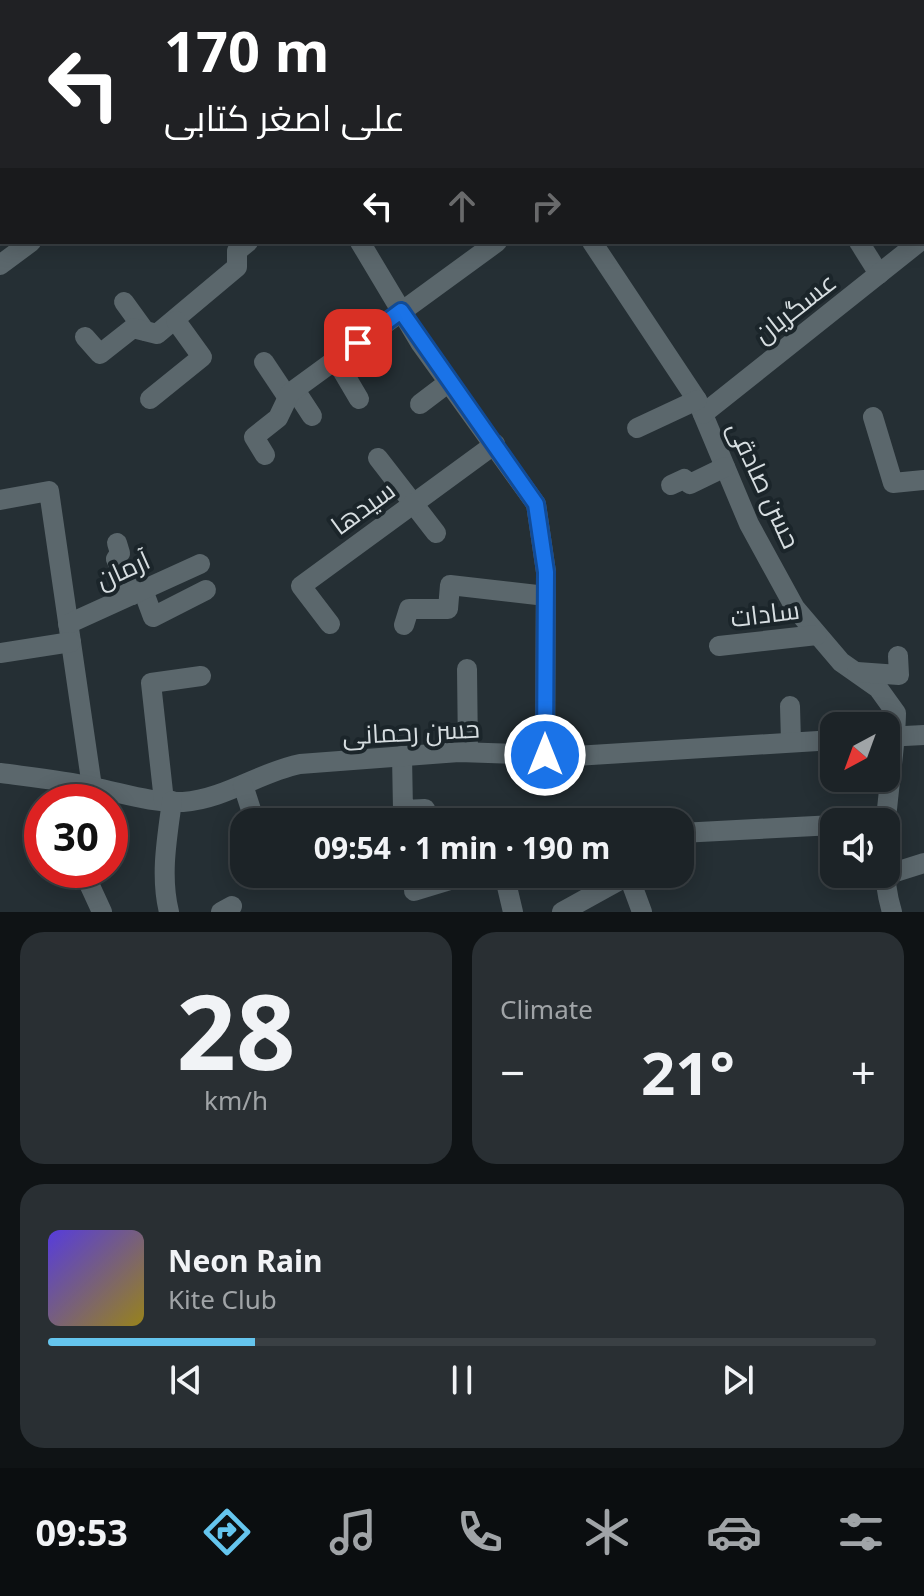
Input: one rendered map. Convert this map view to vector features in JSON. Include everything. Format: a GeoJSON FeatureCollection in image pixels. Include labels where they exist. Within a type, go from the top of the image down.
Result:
{"type":"FeatureCollection","features":[{"type":"Feature","properties":{"kind":"street"},"geometry":{"type":"LineString","coordinates":[[0,265],[27,244]]}},
{"type":"Feature","properties":{"kind":"street"},"geometry":{"type":"LineString","coordinates":[[85,337],[100,354],[133,328],[157,334],[237,267],[237,251],[246,244]]}},
{"type":"Feature","properties":{"kind":"street"},"geometry":{"type":"LineString","coordinates":[[361,244],[401,311],[536,504],[546,596],[545,755]]}},
{"type":"Feature","properties":{"kind":"street"},"geometry":{"type":"LineString","coordinates":[[265,455],[254,437],[278,418],[291,394],[494,244]]}},
{"type":"Feature","properties":{"kind":"street","name":"حسن صادقی"},"geometry":{"type":"LineString","coordinates":[[593,244],[700,407],[749,524],[795,608],[817,635],[855,672],[889,699],[896,712]]}},
{"type":"Feature","properties":{"kind":"street"},"geometry":{"type":"LineString","coordinates":[[860,244],[879,274]]}},
{"type":"Feature","properties":{"kind":"street","name":"عسگریان"},"geometry":{"type":"LineString","coordinates":[[637,428],[700,407],[917,244]]}},
{"type":"Feature","properties":{"kind":"street"},"geometry":{"type":"LineString","coordinates":[[124,302],[145,331]]}},
{"type":"Feature","properties":{"kind":"street"},"geometry":{"type":"LineString","coordinates":[[150,399],[202,357],[176,321]]}},
{"type":"Feature","properties":{"kind":"street"},"geometry":{"type":"LineString","coordinates":[[336,360],[359,399]]}},
{"type":"Feature","properties":{"kind":"street"},"geometry":{"type":"LineString","coordinates":[[264,362],[312,416]]}},
{"type":"Feature","properties":{"kind":"street"},"geometry":{"type":"LineString","coordinates":[[420,404],[449,382]]}},
{"type":"Feature","properties":{"kind":"street"},"geometry":{"type":"LineString","coordinates":[[873,417],[893,483],[924,480]]}},
{"type":"Feature","properties":{"kind":"street","name":"سیدها"},"geometry":{"type":"LineString","coordinates":[[330,624],[301,586],[495,444]]}},
{"type":"Feature","properties":{"kind":"street"},"geometry":{"type":"LineString","coordinates":[[378,458],[436,533]]}},
{"type":"Feature","properties":{"kind":"street"},"geometry":{"type":"LineString","coordinates":[[671,485],[684,479],[690,484],[725,467]]}},
{"type":"Feature","properties":{"kind":"street"},"geometry":{"type":"LineString","coordinates":[[0,500],[49,491],[92,784]]}},
{"type":"Feature","properties":{"kind":"street"},"geometry":{"type":"LineString","coordinates":[[117,543],[120,553],[116,559],[153,617],[206,590]]}},
{"type":"Feature","properties":{"kind":"street","name":"آرمان"},"geometry":{"type":"LineString","coordinates":[[0,653],[69,633],[137,593],[200,564]]}},
{"type":"Feature","properties":{"kind":"street"},"geometry":{"type":"LineString","coordinates":[[404,625],[409,609],[448,609],[450,585],[546,596]]}},
{"type":"Feature","properties":{"kind":"street","name":"سادات"},"geometry":{"type":"LineString","coordinates":[[719,646],[817,635]]}},
{"type":"Feature","properties":{"kind":"street"},"geometry":{"type":"LineString","coordinates":[[855,672],[899,675],[898,656]]}},
{"type":"Feature","properties":{"kind":"street"},"geometry":{"type":"LineString","coordinates":[[467,669],[468,752]]}},
{"type":"Feature","properties":{"kind":"street"},"geometry":{"type":"LineString","coordinates":[[169,912],[166,861],[168,801],[151,683],[201,676]]}},
{"type":"Feature","properties":{"kind":"street"},"geometry":{"type":"LineString","coordinates":[[790,706],[791,742]]}},
{"type":"Feature","properties":{"kind":"street"},"geometry":{"type":"LineString","coordinates":[[900,736],[924,735]]}},
{"type":"Feature","properties":{"kind":"street","name":"حسن رحمانی"},"geometry":{"type":"LineString","coordinates":[[128,797],[145,801],[186,802],[243,785],[274,769],[300,764],[468,752],[545,755],[820,741]]}},
{"type":"Feature","properties":{"kind":"street"},"geometry":{"type":"LineString","coordinates":[[402,756],[403,808]]}},
{"type":"Feature","properties":{"kind":"street","name":"حسن رحمانی"},"geometry":{"type":"LineString","coordinates":[[0,773],[72,784]]}},
{"type":"Feature","properties":{"kind":"street"},"geometry":{"type":"LineString","coordinates":[[243,785],[250,808]]}},
{"type":"Feature","properties":{"kind":"street"},"geometry":{"type":"LineString","coordinates":[[694,832],[820,826]]}},
{"type":"Feature","properties":{"kind":"street"},"geometry":{"type":"LineString","coordinates":[[900,871],[924,863]]}},
{"type":"Feature","properties":{"kind":"street"},"geometry":{"type":"LineString","coordinates":[[91,888],[102,912]]}},
{"type":"Feature","properties":{"kind":"street"},"geometry":{"type":"LineString","coordinates":[[414,891],[424,888]]}},
{"type":"Feature","properties":{"kind":"street"},"geometry":{"type":"LineString","coordinates":[[507,888],[513,912]]}},
{"type":"Feature","properties":{"kind":"street"},"geometry":{"type":"LineString","coordinates":[[562,912],[604,888]]}},
{"type":"Feature","properties":{"kind":"street"},"geometry":{"type":"LineString","coordinates":[[634,888],[642,912]]}},
{"type":"Feature","properties":{"kind":"street","name":"حسن صادقی"},"geometry":{"type":"LineString","coordinates":[[888,888],[892,912]]}},
{"type":"Feature","properties":{"kind":"route"},"geometry":{"type":"LineString","coordinates":[[358,343],[401,311],[421,344],[536,504],[546,572],[545,755]]}}]}
